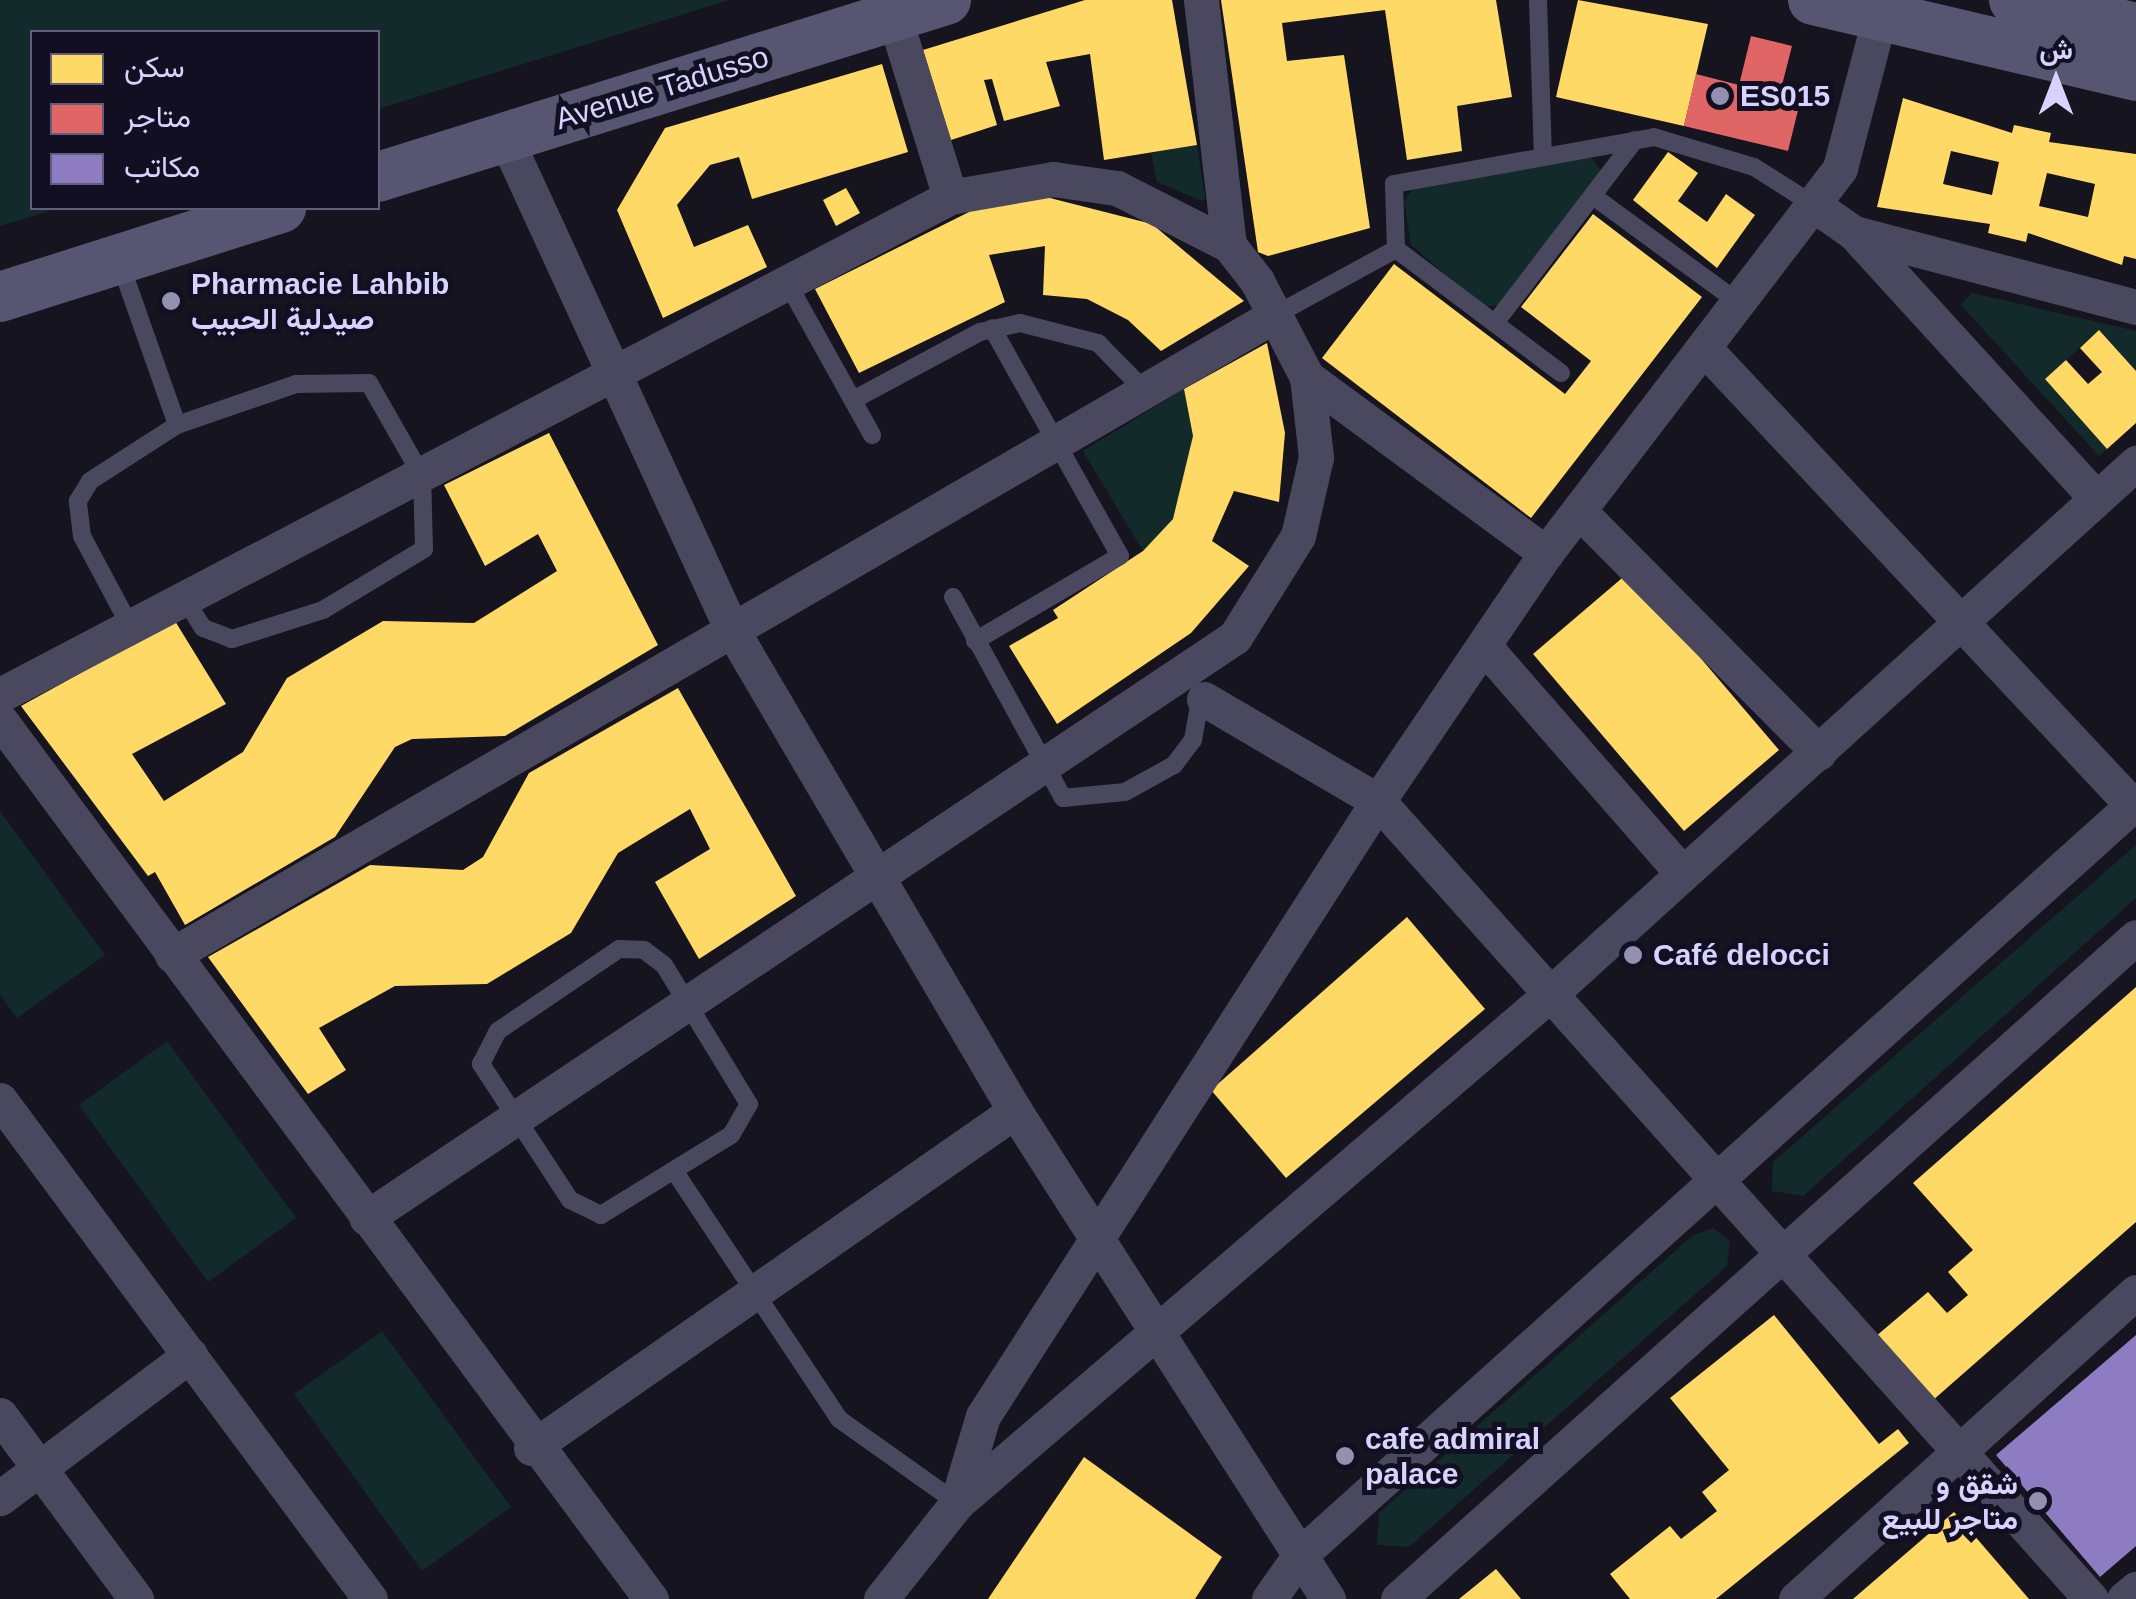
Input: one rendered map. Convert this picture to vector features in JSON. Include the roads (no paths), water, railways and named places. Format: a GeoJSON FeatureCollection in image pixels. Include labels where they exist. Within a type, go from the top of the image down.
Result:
{"type":"FeatureCollection","features":[{"type":"Feature","properties":{"kind":"street","name":"Avenue Tadusso"},"geometry":{"type":"LineString","coordinates":[[380,176],[946,0]]}},
{"type":"Feature","properties":{"kind":"street"},"geometry":{"type":"LineString","coordinates":[[366,1218],[1042,768],[1197,685],[1252,616],[1298,536],[1316,457],[1307,377],[1277,314],[1230,244],[1201,0]]}},
{"type":"Feature","properties":{"kind":"street"},"geometry":{"type":"LineString","coordinates":[[1814,0],[2136,76]]}},
{"type":"Feature","properties":{"kind":"street"},"geometry":{"type":"LineString","coordinates":[[2014,0],[2136,28]]}},
{"type":"Feature","properties":{"kind":"street"},"geometry":{"type":"LineString","coordinates":[[894,16],[950,197]]}},
{"type":"Feature","properties":{"kind":"street"},"geometry":{"type":"LineString","coordinates":[[957,1504],[983,1416],[1096,1230],[1378,801],[1546,553],[1840,168],[1880,16]]}},
{"type":"Feature","properties":{"kind":"street"},"geometry":{"type":"LineString","coordinates":[[504,137],[732,630],[1015,1111],[1163,1332],[1328,1599]]}},
{"type":"Feature","properties":{"kind":"street"},"geometry":{"type":"LineString","coordinates":[[0,695],[950,197],[1052,179],[1117,188],[1230,244]]}},
{"type":"Feature","properties":{"kind":"street"},"geometry":{"type":"LineString","coordinates":[[1811,203],[1854,233],[2096,498]]}},
{"type":"Feature","properties":{"kind":"street"},"geometry":{"type":"LineString","coordinates":[[0,297],[275,210]]}},
{"type":"Feature","properties":{"kind":"street"},"geometry":{"type":"LineString","coordinates":[[1854,233],[2136,307]]}},
{"type":"Feature","properties":{"kind":"street"},"geometry":{"type":"LineString","coordinates":[[172,955],[1277,314]]}},
{"type":"Feature","properties":{"kind":"street"},"geometry":{"type":"LineString","coordinates":[[1269,1599],[1300,1555],[2135,806],[1704,348]]}},
{"type":"Feature","properties":{"kind":"street"},"geometry":{"type":"LineString","coordinates":[[1307,377],[1546,553]]}},
{"type":"Feature","properties":{"kind":"street"},"geometry":{"type":"LineString","coordinates":[[880,1599],[957,1504],[1163,1332],[1548,996],[2136,463]]}},
{"type":"Feature","properties":{"kind":"street"},"geometry":{"type":"LineString","coordinates":[[1580,512],[1819,753]]}},
{"type":"Feature","properties":{"kind":"street"},"geometry":{"type":"LineString","coordinates":[[1484,646],[1681,872]]}},
{"type":"Feature","properties":{"kind":"street"},"geometry":{"type":"LineString","coordinates":[[1197,685],[1378,801],[1715,1184],[2090,1599]]}},
{"type":"Feature","properties":{"kind":"street"},"geometry":{"type":"LineString","coordinates":[[0,720],[531,1448],[651,1599]]}},
{"type":"Feature","properties":{"kind":"street"},"geometry":{"type":"LineString","coordinates":[[1398,1599],[1779,1253],[2136,937]]}},
{"type":"Feature","properties":{"kind":"street"},"geometry":{"type":"LineString","coordinates":[[0,1100],[370,1599]]}},
{"type":"Feature","properties":{"kind":"street"},"geometry":{"type":"LineString","coordinates":[[531,1448],[753,1288],[1015,1111]]}},
{"type":"Feature","properties":{"kind":"street"},"geometry":{"type":"LineString","coordinates":[[1796,1599],[1957,1449],[2136,1292]]}},
{"type":"Feature","properties":{"kind":"street"},"geometry":{"type":"LineString","coordinates":[[0,1498],[190,1355]]}},
{"type":"Feature","properties":{"kind":"street"},"geometry":{"type":"LineString","coordinates":[[0,1415],[136,1599]]}},
{"type":"Feature","properties":{"kind":"street"},"geometry":{"type":"LineString","coordinates":[[2124,1599],[2136,1589]]}},
{"type":"Feature","properties":{"kind":"lane"},"geometry":{"type":"LineString","coordinates":[[1538,0],[1542,156]]}},
{"type":"Feature","properties":{"kind":"lane"},"geometry":{"type":"LineString","coordinates":[[1495,323],[1635,140]]}},
{"type":"Feature","properties":{"kind":"lane"},"geometry":{"type":"LineString","coordinates":[[1561,373],[1396,249],[1388,198],[1400,180],[1635,140],[1754,167],[1811,203]]}},
{"type":"Feature","properties":{"kind":"lane"},"geometry":{"type":"LineString","coordinates":[[1593,196],[1738,302]]}},
{"type":"Feature","properties":{"kind":"lane"},"geometry":{"type":"LineString","coordinates":[[1277,314],[1396,249]]}},
{"type":"Feature","properties":{"kind":"lane"},"geometry":{"type":"LineString","coordinates":[[118,259],[177,424]]}},
{"type":"Feature","properties":{"kind":"lane"},"geometry":{"type":"LineString","coordinates":[[788,284],[872,434]]}},
{"type":"Feature","properties":{"kind":"lane"},"geometry":{"type":"LineString","coordinates":[[853,400],[992,328],[1040,324],[1080,333],[1115,354],[1144,390]]}},
{"type":"Feature","properties":{"kind":"lane"},"geometry":{"type":"LineString","coordinates":[[975,640],[1120,556],[992,328]]}},
{"type":"Feature","properties":{"kind":"lane"},"geometry":{"type":"LineString","coordinates":[[130,626],[88,553],[78,501],[90,481],[177,424],[296,384],[352,378],[369,383],[395,418],[422,476],[424,549],[386,580],[288,626],[232,640],[203,628],[184,599]]}},
{"type":"Feature","properties":{"kind":"lane"},"geometry":{"type":"LineString","coordinates":[[953,597],[1042,768],[1073,802],[1125,792],[1174,765],[1197,685]]}},
{"type":"Feature","properties":{"kind":"lane"},"geometry":{"type":"LineString","coordinates":[[632,948],[655,956],[689,1002],[749,1104],[740,1127],[623,1208],[589,1213],[512,1120],[484,1077],[489,1040],[608,954],[632,948]]}},
{"type":"Feature","properties":{"kind":"lane"},"geometry":{"type":"LineString","coordinates":[[676,1172],[840,1419],[957,1504]]}},
{"type":"Feature","properties":{"kind":"place","name":"ES015"},"geometry":{"type":"Point","coordinates":[1720,96]}},
{"type":"Feature","properties":{"kind":"place","name":"Pharmacie Lahbib صيدلية الحبيب"},"geometry":{"type":"Point","coordinates":[171,301]}},
{"type":"Feature","properties":{"kind":"place","name":"Café delocci"},"geometry":{"type":"Point","coordinates":[1633,955]}},
{"type":"Feature","properties":{"kind":"place","name":"cafe admiral palace"},"geometry":{"type":"Point","coordinates":[1345,1456]}},
{"type":"Feature","properties":{"kind":"place","name":"شقق و متاجر للبيع"},"geometry":{"type":"Point","coordinates":[2038,1501]}}]}
